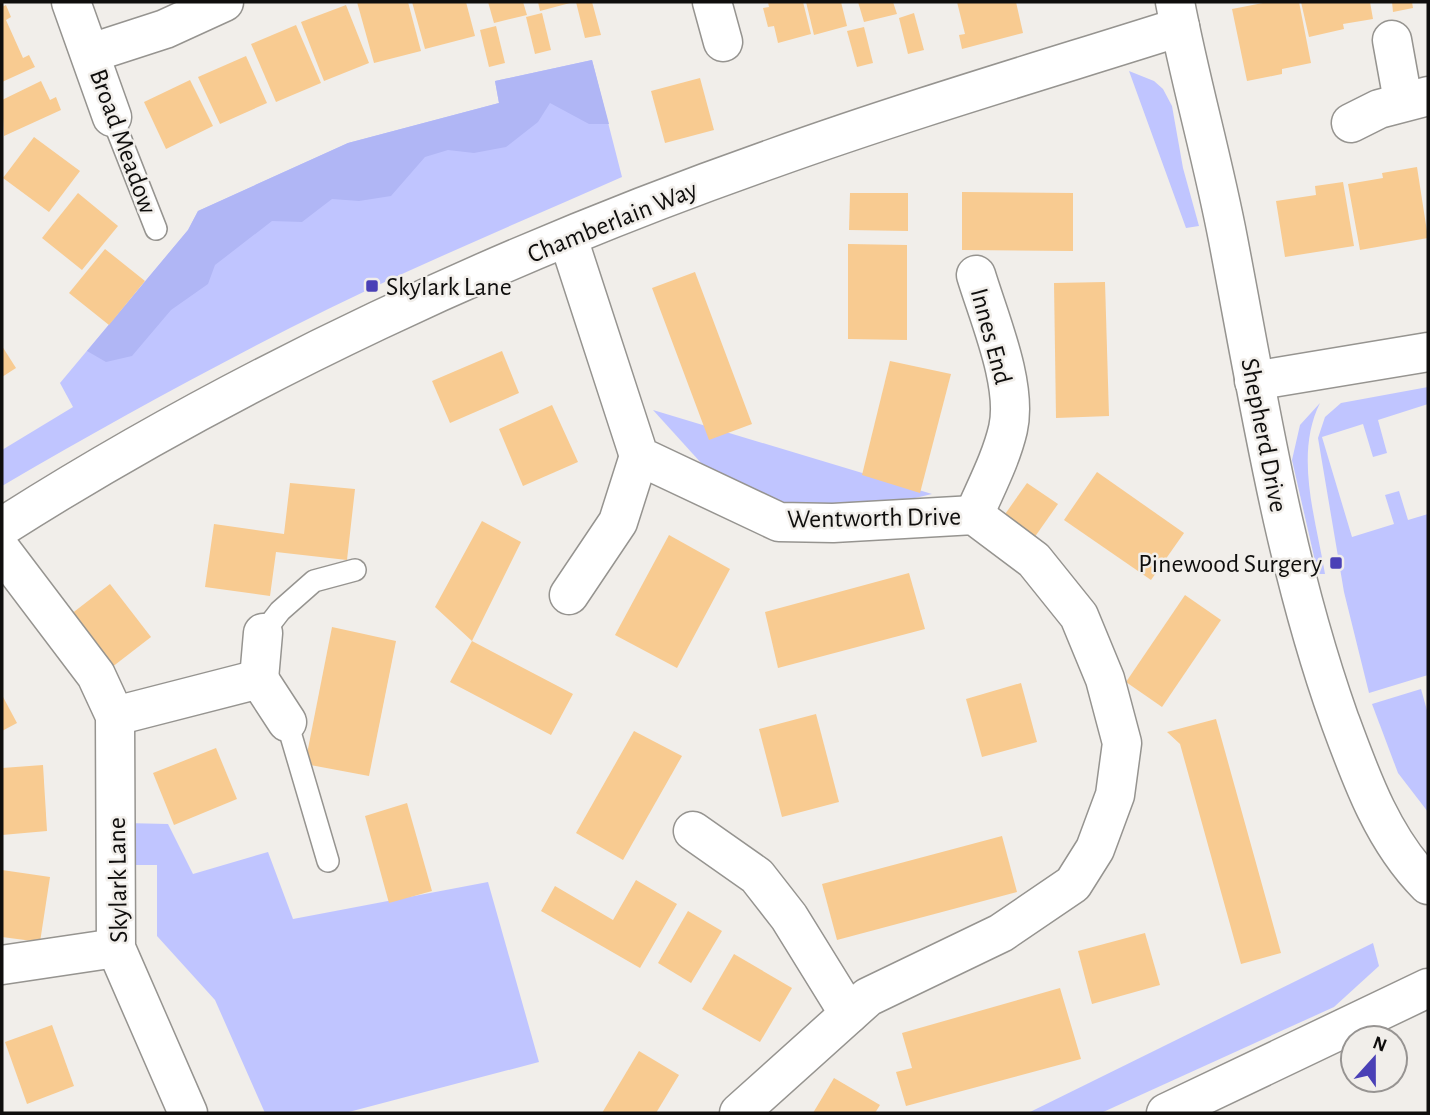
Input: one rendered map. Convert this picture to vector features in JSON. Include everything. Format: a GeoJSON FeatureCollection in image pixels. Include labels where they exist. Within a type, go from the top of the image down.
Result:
{"type":"FeatureCollection","features":[{"type":"Feature","properties":{"kind":"street","name":"Broad Meadow"},"geometry":{"type":"LineString","coordinates":[[71,2],[112,117]]}},
{"type":"Feature","properties":{"kind":"street","name":"Broad Meadow"},"geometry":{"type":"LineString","coordinates":[[91,53],[166,29],[224,2]]}},
{"type":"Feature","properties":{"kind":"street"},"geometry":{"type":"LineString","coordinates":[[712,2],[723,42]]}},
{"type":"Feature","properties":{"kind":"street","name":"Chamberlain Way"},"geometry":{"type":"LineString","coordinates":[[2,527],[93,469],[214,404],[377,322],[568,238],[774,158],[1177,15]]}},
{"type":"Feature","properties":{"kind":"street","name":"Shepherd Drive"},"geometry":{"type":"LineString","coordinates":[[1177,15],[1228,237],[1254,382],[1304,611],[1356,764],[1381,820],[1399,852],[1428,885]]}},
{"type":"Feature","properties":{"kind":"street"},"geometry":{"type":"LineString","coordinates":[[1351,123],[1415,98],[1392,40]]}},
{"type":"Feature","properties":{"kind":"street"},"geometry":{"type":"LineString","coordinates":[[568,238],[639,456],[618,522],[569,595]]}},
{"type":"Feature","properties":{"kind":"street","name":"Innes End"},"geometry":{"type":"LineString","coordinates":[[974,515],[994,470],[1009,426],[1006,368],[976,275]]}},
{"type":"Feature","properties":{"kind":"street"},"geometry":{"type":"LineString","coordinates":[[1254,382],[1428,352]]}},
{"type":"Feature","properties":{"kind":"street","name":"Wentworth Drive"},"geometry":{"type":"LineString","coordinates":[[639,456],[779,522],[833,523],[974,515],[1034,559],[1079,616],[1105,679],[1122,744],[1115,795],[1095,849],[1073,884],[1001,933],[868,997],[739,1113]]}},
{"type":"Feature","properties":{"kind":"street","name":"Skylark Lane"},"geometry":{"type":"LineString","coordinates":[[2,551],[96,675],[115,716],[116,948],[188,1113]]}},
{"type":"Feature","properties":{"kind":"street"},"geometry":{"type":"LineString","coordinates":[[263,633],[259,679],[287,722]]}},
{"type":"Feature","properties":{"kind":"street"},"geometry":{"type":"LineString","coordinates":[[115,716],[259,679]]}},
{"type":"Feature","properties":{"kind":"street"},"geometry":{"type":"LineString","coordinates":[[693,831],[757,876],[789,917],[849,1014]]}},
{"type":"Feature","properties":{"kind":"street"},"geometry":{"type":"LineString","coordinates":[[2,965],[116,948]]}},
{"type":"Feature","properties":{"kind":"street"},"geometry":{"type":"LineString","coordinates":[[1166,1113],[1428,988]]}},
{"type":"Feature","properties":{"kind":"lane","name":"Broad Meadow"},"geometry":{"type":"LineString","coordinates":[[112,117],[156,229]]}},
{"type":"Feature","properties":{"kind":"lane"},"geometry":{"type":"LineString","coordinates":[[263,633],[279,611],[314,581],[355,570]]}},
{"type":"Feature","properties":{"kind":"lane"},"geometry":{"type":"LineString","coordinates":[[287,722],[328,861]]}},
{"type":"Feature","properties":{"kind":"shaded area"},"geometry":{"type":"Polygon","coordinates":[[[592,60],[622,177],[413,269],[290,328],[144,405],[2,486],[2,450],[73,407],[60,383],[188,230],[198,211],[348,143],[499,103],[495,81],[592,60]]]}},
{"type":"Feature","properties":{"kind":"shaded area"},"geometry":{"type":"Polygon","coordinates":[[[592,60],[609,124],[589,124],[550,103],[538,122],[506,147],[474,153],[448,150],[425,157],[391,196],[359,201],[332,199],[302,222],[272,221],[215,265],[208,284],[171,310],[132,356],[106,362],[87,351],[188,230],[198,211],[348,143],[499,103],[495,81],[592,60]]]}},
{"type":"Feature","properties":{"kind":"shaded area"},"geometry":{"type":"Polygon","coordinates":[[[1129,71],[1154,81],[1163,89],[1172,106],[1183,168],[1199,226],[1186,228],[1129,71]]]}},
{"type":"Feature","properties":{"kind":"shaded area"},"geometry":{"type":"Polygon","coordinates":[[[1428,387],[1428,404],[1378,420],[1387,453],[1373,457],[1363,424],[1322,437],[1352,537],[1394,524],[1385,495],[1399,491],[1408,520],[1428,514],[1428,675],[1369,693],[1344,592],[1318,438],[1325,417],[1341,403],[1428,387]]]}},
{"type":"Feature","properties":{"kind":"shaded area"},"geometry":{"type":"Polygon","coordinates":[[[1320,403],[1312,423],[1308,465],[1309,487],[1325,574],[1318,574],[1292,460],[1300,425],[1320,403]]]}},
{"type":"Feature","properties":{"kind":"shaded area"},"geometry":{"type":"Polygon","coordinates":[[[653,410],[932,494],[881,506],[789,510],[712,475],[653,410]]]}},
{"type":"Feature","properties":{"kind":"shaded area"},"geometry":{"type":"Polygon","coordinates":[[[1421,689],[1428,714],[1428,812],[1398,773],[1372,704],[1421,689]]]}},
{"type":"Feature","properties":{"kind":"shaded area"},"geometry":{"type":"Polygon","coordinates":[[[125,823],[168,824],[193,874],[268,852],[293,919],[488,882],[539,1062],[345,1113],[265,1113],[215,1000],[157,936],[157,865],[124,865],[125,823]]]}},
{"type":"Feature","properties":{"kind":"shaded area"},"geometry":{"type":"Polygon","coordinates":[[[1373,943],[1379,966],[1334,1007],[1101,1113],[1028,1113],[1373,943]]]}},
{"type":"Feature","properties":{"kind":"building"},"geometry":{"type":"Polygon","coordinates":[[[357,2],[408,2],[421,51],[374,63],[357,2]]]}},
{"type":"Feature","properties":{"kind":"building"},"geometry":{"type":"Polygon","coordinates":[[[412,2],[466,2],[475,36],[425,49],[412,2]]]}},
{"type":"Feature","properties":{"kind":"building"},"geometry":{"type":"Polygon","coordinates":[[[488,2],[523,2],[527,15],[494,23],[488,2]]]}},
{"type":"Feature","properties":{"kind":"building"},"geometry":{"type":"Polygon","coordinates":[[[538,2],[570,2],[570,3],[540,11],[538,2]]]}},
{"type":"Feature","properties":{"kind":"building"},"geometry":{"type":"Polygon","coordinates":[[[576,2],[592,2],[601,35],[585,38],[576,2]]]}},
{"type":"Feature","properties":{"kind":"building"},"geometry":{"type":"Polygon","coordinates":[[[768,2],[803,2],[811,34],[778,43],[774,26],[768,27],[763,8],[769,7],[768,2]]]}},
{"type":"Feature","properties":{"kind":"building"},"geometry":{"type":"Polygon","coordinates":[[[806,2],[841,2],[847,26],[814,35],[806,2]]]}},
{"type":"Feature","properties":{"kind":"building"},"geometry":{"type":"Polygon","coordinates":[[[858,2],[893,2],[897,14],[864,22],[858,2]]]}},
{"type":"Feature","properties":{"kind":"building"},"geometry":{"type":"Polygon","coordinates":[[[957,2],[1016,2],[1023,33],[962,49],[959,35],[965,34],[957,2]]]}},
{"type":"Feature","properties":{"kind":"building"},"geometry":{"type":"Polygon","coordinates":[[[1268,2],[1299,2],[1311,63],[1282,69],[1282,74],[1247,81],[1232,9],[1268,2]]]}},
{"type":"Feature","properties":{"kind":"building"},"geometry":{"type":"Polygon","coordinates":[[[1301,2],[1370,2],[1373,19],[1343,24],[1344,29],[1309,37],[1301,2]]]}},
{"type":"Feature","properties":{"kind":"building"},"geometry":{"type":"Polygon","coordinates":[[[1392,2],[1412,2],[1413,8],[1393,12],[1392,2]]]}},
{"type":"Feature","properties":{"kind":"building"},"geometry":{"type":"Polygon","coordinates":[[[6,5],[11,17],[6,20],[23,58],[29,55],[35,67],[2,82],[2,7],[6,5]]]}},
{"type":"Feature","properties":{"kind":"building"},"geometry":{"type":"Polygon","coordinates":[[[346,5],[369,63],[324,81],[301,22],[346,5]]]}},
{"type":"Feature","properties":{"kind":"building"},"geometry":{"type":"Polygon","coordinates":[[[542,13],[551,50],[535,54],[526,17],[542,13]]]}},
{"type":"Feature","properties":{"kind":"building"},"geometry":{"type":"Polygon","coordinates":[[[914,13],[924,50],[908,54],[899,18],[914,13]]]}},
{"type":"Feature","properties":{"kind":"building"},"geometry":{"type":"Polygon","coordinates":[[[296,25],[321,83],[276,102],[251,44],[296,25]]]}},
{"type":"Feature","properties":{"kind":"building"},"geometry":{"type":"Polygon","coordinates":[[[496,26],[505,63],[489,67],[480,30],[496,26]]]}},
{"type":"Feature","properties":{"kind":"building"},"geometry":{"type":"Polygon","coordinates":[[[864,27],[873,63],[857,67],[847,31],[864,27]]]}},
{"type":"Feature","properties":{"kind":"building"},"geometry":{"type":"Polygon","coordinates":[[[246,56],[267,103],[220,124],[198,77],[246,56]]]}},
{"type":"Feature","properties":{"kind":"building"},"geometry":{"type":"Polygon","coordinates":[[[700,78],[714,130],[665,143],[651,91],[700,78]]]}},
{"type":"Feature","properties":{"kind":"building"},"geometry":{"type":"Polygon","coordinates":[[[190,80],[213,126],[166,149],[144,102],[190,80]]]}},
{"type":"Feature","properties":{"kind":"building"},"geometry":{"type":"Polygon","coordinates":[[[41,81],[50,100],[56,97],[61,110],[4,136],[2,100],[41,81]]]}},
{"type":"Feature","properties":{"kind":"building"},"geometry":{"type":"Polygon","coordinates":[[[34,137],[80,171],[49,212],[3,178],[34,137]]]}},
{"type":"Feature","properties":{"kind":"building"},"geometry":{"type":"Polygon","coordinates":[[[1417,167],[1428,238],[1360,250],[1348,184],[1383,178],[1382,173],[1417,167]]]}},
{"type":"Feature","properties":{"kind":"building"},"geometry":{"type":"Polygon","coordinates":[[[1343,182],[1354,246],[1285,257],[1276,201],[1316,195],[1315,186],[1343,182]]]}},
{"type":"Feature","properties":{"kind":"building"},"geometry":{"type":"Polygon","coordinates":[[[962,192],[1073,193],[1073,251],[962,250],[962,192]]]}},
{"type":"Feature","properties":{"kind":"building"},"geometry":{"type":"Polygon","coordinates":[[[78,193],[118,226],[82,270],[42,238],[78,193]]]}},
{"type":"Feature","properties":{"kind":"building"},"geometry":{"type":"Polygon","coordinates":[[[850,193],[908,193],[908,231],[849,230],[850,193]]]}},
{"type":"Feature","properties":{"kind":"building"},"geometry":{"type":"Polygon","coordinates":[[[848,244],[907,245],[907,340],[848,339],[848,244]]]}},
{"type":"Feature","properties":{"kind":"building"},"geometry":{"type":"Polygon","coordinates":[[[105,249],[145,281],[109,325],[69,293],[105,249]]]}},
{"type":"Feature","properties":{"kind":"building"},"geometry":{"type":"Polygon","coordinates":[[[695,272],[752,424],[709,440],[652,288],[695,272]]]}},
{"type":"Feature","properties":{"kind":"building"},"geometry":{"type":"Polygon","coordinates":[[[1105,282],[1109,416],[1056,418],[1054,283],[1105,282]]]}},
{"type":"Feature","properties":{"kind":"building"},"geometry":{"type":"Polygon","coordinates":[[[2,346],[16,368],[2,377],[2,346]]]}},
{"type":"Feature","properties":{"kind":"building"},"geometry":{"type":"Polygon","coordinates":[[[502,351],[519,393],[450,423],[432,381],[502,351]]]}},
{"type":"Feature","properties":{"kind":"building"},"geometry":{"type":"Polygon","coordinates":[[[890,361],[951,374],[920,493],[862,475],[890,361]]]}},
{"type":"Feature","properties":{"kind":"building"},"geometry":{"type":"Polygon","coordinates":[[[552,405],[578,462],[523,486],[499,429],[552,405]]]}},
{"type":"Feature","properties":{"kind":"building"},"geometry":{"type":"Polygon","coordinates":[[[1097,472],[1184,533],[1151,580],[1064,520],[1097,472]]]}},
{"type":"Feature","properties":{"kind":"building"},"geometry":{"type":"Polygon","coordinates":[[[290,483],[355,489],[347,560],[276,552],[270,596],[205,587],[214,524],[284,534],[290,483]]]}},
{"type":"Feature","properties":{"kind":"building"},"geometry":{"type":"Polygon","coordinates":[[[1027,483],[1058,504],[1027,548],[996,527],[1027,483]]]}},
{"type":"Feature","properties":{"kind":"building"},"geometry":{"type":"Polygon","coordinates":[[[482,521],[521,542],[472,641],[435,607],[482,521]]]}},
{"type":"Feature","properties":{"kind":"building"},"geometry":{"type":"Polygon","coordinates":[[[669,535],[730,569],[677,668],[615,635],[669,535]]]}},
{"type":"Feature","properties":{"kind":"building"},"geometry":{"type":"Polygon","coordinates":[[[909,573],[925,629],[778,668],[765,612],[909,573]]]}},
{"type":"Feature","properties":{"kind":"building"},"geometry":{"type":"Polygon","coordinates":[[[110,584],[151,637],[107,671],[66,618],[110,584]]]}},
{"type":"Feature","properties":{"kind":"building"},"geometry":{"type":"Polygon","coordinates":[[[1185,595],[1221,620],[1162,707],[1126,682],[1185,595]]]}},
{"type":"Feature","properties":{"kind":"building"},"geometry":{"type":"Polygon","coordinates":[[[332,627],[396,641],[369,776],[305,764],[332,627]]]}},
{"type":"Feature","properties":{"kind":"building"},"geometry":{"type":"Polygon","coordinates":[[[472,641],[573,694],[551,735],[450,682],[472,641]]]}},
{"type":"Feature","properties":{"kind":"building"},"geometry":{"type":"Polygon","coordinates":[[[1021,683],[1037,742],[982,757],[966,699],[1021,683]]]}},
{"type":"Feature","properties":{"kind":"building"},"geometry":{"type":"Polygon","coordinates":[[[2,695],[17,723],[2,731],[2,695]]]}},
{"type":"Feature","properties":{"kind":"building"},"geometry":{"type":"Polygon","coordinates":[[[816,714],[839,802],[782,817],[759,729],[816,714]]]}},
{"type":"Feature","properties":{"kind":"building"},"geometry":{"type":"Polygon","coordinates":[[[1216,719],[1281,953],[1241,964],[1180,744],[1167,732],[1216,719]]]}},
{"type":"Feature","properties":{"kind":"building"},"geometry":{"type":"Polygon","coordinates":[[[634,731],[682,756],[623,860],[576,833],[634,731]]]}},
{"type":"Feature","properties":{"kind":"building"},"geometry":{"type":"Polygon","coordinates":[[[216,748],[237,799],[174,825],[153,773],[216,748]]]}},
{"type":"Feature","properties":{"kind":"building"},"geometry":{"type":"Polygon","coordinates":[[[43,765],[47,831],[2,835],[2,768],[43,765]]]}},
{"type":"Feature","properties":{"kind":"building"},"geometry":{"type":"Polygon","coordinates":[[[407,803],[432,891],[389,903],[365,816],[407,803]]]}},
{"type":"Feature","properties":{"kind":"building"},"geometry":{"type":"Polygon","coordinates":[[[1002,836],[1017,892],[837,940],[822,884],[1002,836]]]}},
{"type":"Feature","properties":{"kind":"building"},"geometry":{"type":"Polygon","coordinates":[[[2,870],[50,877],[40,942],[2,937],[2,870]]]}},
{"type":"Feature","properties":{"kind":"building"},"geometry":{"type":"Polygon","coordinates":[[[636,880],[677,904],[640,968],[541,911],[555,886],[613,920],[636,880]]]}},
{"type":"Feature","properties":{"kind":"building"},"geometry":{"type":"Polygon","coordinates":[[[688,911],[722,931],[691,983],[658,963],[688,911]]]}},
{"type":"Feature","properties":{"kind":"building"},"geometry":{"type":"Polygon","coordinates":[[[1145,933],[1160,985],[1092,1004],[1078,951],[1145,933]]]}},
{"type":"Feature","properties":{"kind":"building"},"geometry":{"type":"Polygon","coordinates":[[[734,954],[792,988],[760,1042],[702,1009],[734,954]]]}},
{"type":"Feature","properties":{"kind":"building"},"geometry":{"type":"Polygon","coordinates":[[[1060,988],[1081,1059],[906,1106],[896,1072],[912,1068],[902,1033],[1060,988]]]}},
{"type":"Feature","properties":{"kind":"building"},"geometry":{"type":"Polygon","coordinates":[[[52,1025],[74,1086],[27,1104],[5,1042],[52,1025]]]}},
{"type":"Feature","properties":{"kind":"building"},"geometry":{"type":"Polygon","coordinates":[[[639,1051],[679,1075],[656,1113],[602,1113],[639,1051]]]}},
{"type":"Feature","properties":{"kind":"building"},"geometry":{"type":"Polygon","coordinates":[[[834,1078],[880,1105],[875,1113],[813,1113],[834,1078]]]}},
{"type":"Feature","properties":{"kind":"place","name":"Skylark Lane"},"geometry":{"type":"Point","coordinates":[372,286]}},
{"type":"Feature","properties":{"kind":"place","name":"Pinewood Surgery"},"geometry":{"type":"Point","coordinates":[1336,563]}}]}
